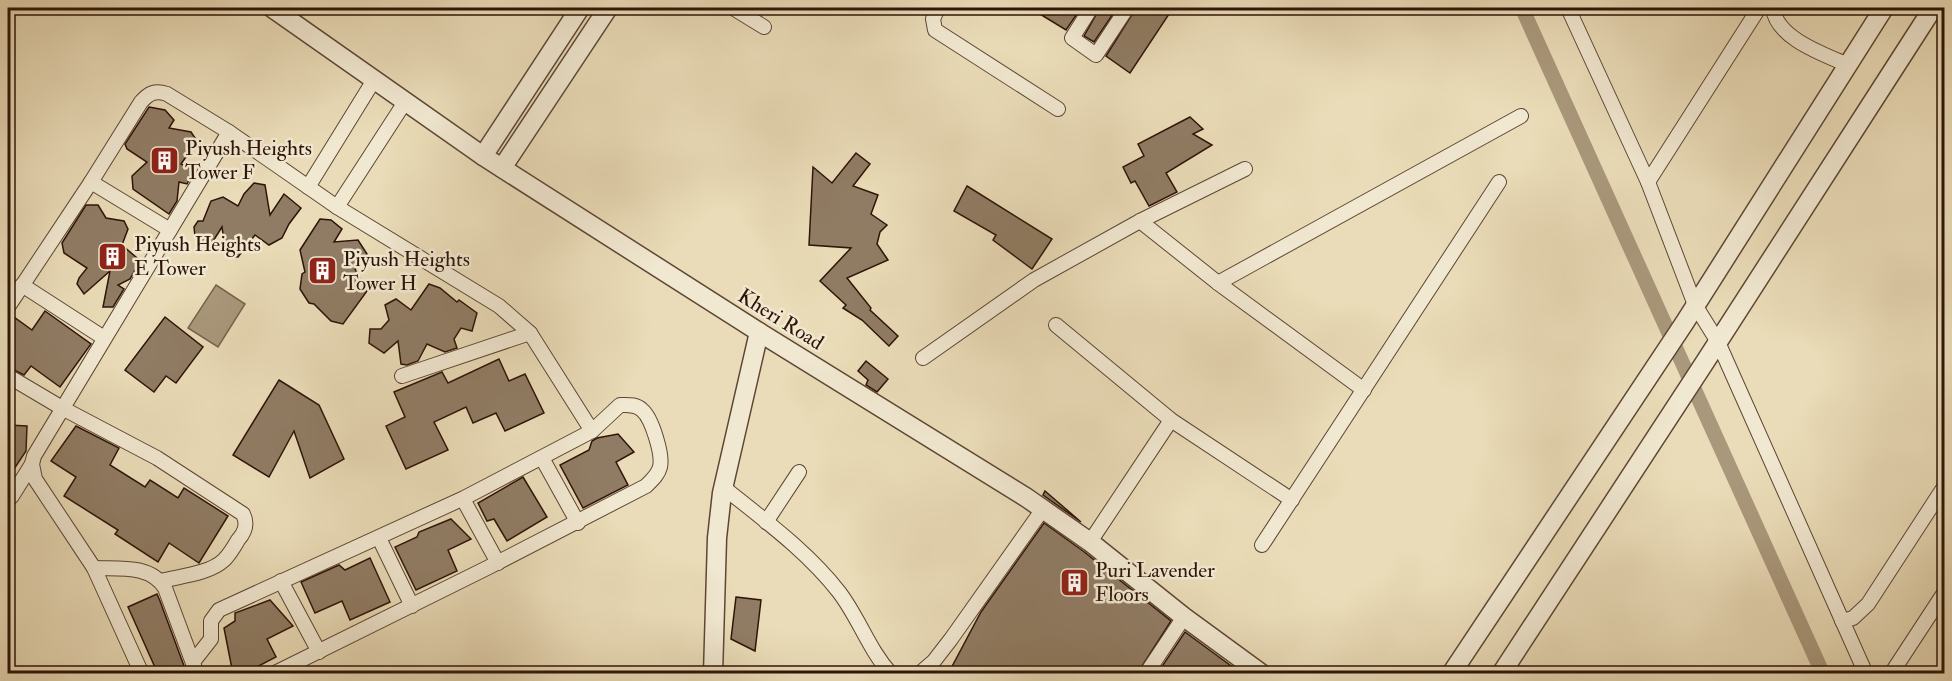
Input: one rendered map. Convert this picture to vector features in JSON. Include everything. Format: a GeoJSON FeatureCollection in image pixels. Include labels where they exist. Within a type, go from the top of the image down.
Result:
{"type":"FeatureCollection","features":[{"type":"Feature","properties":{"kind":"street","name":"Kheri Road"},"geometry":{"type":"LineString","coordinates":[[272,8],[483,156],[1043,509],[1090,542],[1184,617],[1262,674]]}},
{"type":"Feature","properties":{"kind":"street"},"geometry":{"type":"LineString","coordinates":[[483,156],[580,8]]}},
{"type":"Feature","properties":{"kind":"street"},"geometry":{"type":"LineString","coordinates":[[502,168],[608,8]]}},
{"type":"Feature","properties":{"kind":"street"},"geometry":{"type":"LineString","coordinates":[[733,8],[764,27]]}},
{"type":"Feature","properties":{"kind":"street"},"geometry":{"type":"LineString","coordinates":[[938,8],[933,19],[935,30],[1058,109]]}},
{"type":"Feature","properties":{"kind":"street"},"geometry":{"type":"LineString","coordinates":[[1091,8],[1072,38],[1096,55],[1127,8]]}},
{"type":"Feature","properties":{"kind":"street"},"geometry":{"type":"LineString","coordinates":[[1568,8],[1648,182],[1695,305],[1718,342],[1866,674]]}},
{"type":"Feature","properties":{"kind":"street"},"geometry":{"type":"LineString","coordinates":[[1648,182],[1760,8]]}},
{"type":"Feature","properties":{"kind":"street"},"geometry":{"type":"LineString","coordinates":[[1773,8],[1773,14],[1779,26],[1798,40],[1848,65]]}},
{"type":"Feature","properties":{"kind":"street"},"geometry":{"type":"LineString","coordinates":[[1451,674],[1685,322],[1884,8]]}},
{"type":"Feature","properties":{"kind":"street"},"geometry":{"type":"LineString","coordinates":[[1501,674],[1933,8]]}},
{"type":"Feature","properties":{"kind":"street"},"geometry":{"type":"LineString","coordinates":[[308,187],[375,80]]}},
{"type":"Feature","properties":{"kind":"street"},"geometry":{"type":"LineString","coordinates":[[8,307],[141,102],[151,93],[159,91],[229,132],[337,207],[499,306],[530,333],[592,431]]}},
{"type":"Feature","properties":{"kind":"street"},"geometry":{"type":"LineString","coordinates":[[337,207],[405,102]]}},
{"type":"Feature","properties":{"kind":"street"},"geometry":{"type":"LineString","coordinates":[[1218,283],[1521,116]]}},
{"type":"Feature","properties":{"kind":"street"},"geometry":{"type":"LineString","coordinates":[[8,500],[32,464],[34,456],[62,408],[229,132]]}},
{"type":"Feature","properties":{"kind":"street"},"geometry":{"type":"LineString","coordinates":[[923,358],[1034,280],[1140,221],[1245,169]]}},
{"type":"Feature","properties":{"kind":"street"},"geometry":{"type":"LineString","coordinates":[[91,182],[171,230]]}},
{"type":"Feature","properties":{"kind":"street"},"geometry":{"type":"LineString","coordinates":[[1262,545],[1499,182]]}},
{"type":"Feature","properties":{"kind":"street"},"geometry":{"type":"LineString","coordinates":[[1140,221],[1218,283],[1364,390]]}},
{"type":"Feature","properties":{"kind":"street"},"geometry":{"type":"LineString","coordinates":[[22,285],[104,338]]}},
{"type":"Feature","properties":{"kind":"street"},"geometry":{"type":"LineString","coordinates":[[1056,325],[1171,420],[1292,500]]}},
{"type":"Feature","properties":{"kind":"street"},"geometry":{"type":"LineString","coordinates":[[713,674],[717,538],[723,487],[759,332]]}},
{"type":"Feature","properties":{"kind":"street"},"geometry":{"type":"LineString","coordinates":[[402,376],[530,333]]}},
{"type":"Feature","properties":{"kind":"street"},"geometry":{"type":"LineString","coordinates":[[8,376],[62,408],[157,458],[243,514],[246,520],[243,534],[219,564],[161,580]]}},
{"type":"Feature","properties":{"kind":"street"},"geometry":{"type":"LineString","coordinates":[[195,668],[212,639],[211,621],[219,610],[463,499],[592,431],[620,405],[635,406],[643,410],[648,418],[661,464],[658,473],[646,486],[578,523],[273,674]]}},
{"type":"Feature","properties":{"kind":"street"},"geometry":{"type":"LineString","coordinates":[[1090,542],[1171,420]]}},
{"type":"Feature","properties":{"kind":"street"},"geometry":{"type":"LineString","coordinates":[[542,458],[578,523]]}},
{"type":"Feature","properties":{"kind":"street"},"geometry":{"type":"LineString","coordinates":[[32,464],[35,479],[94,568],[142,674]]}},
{"type":"Feature","properties":{"kind":"street"},"geometry":{"type":"LineString","coordinates":[[766,522],[799,472]]}},
{"type":"Feature","properties":{"kind":"street"},"geometry":{"type":"LineString","coordinates":[[723,487],[811,560],[840,594],[891,674]]}},
{"type":"Feature","properties":{"kind":"street"},"geometry":{"type":"LineString","coordinates":[[1842,621],[1853,618],[1868,604],[1944,487]]}},
{"type":"Feature","properties":{"kind":"street"},"geometry":{"type":"LineString","coordinates":[[463,499],[498,563]]}},
{"type":"Feature","properties":{"kind":"street"},"geometry":{"type":"LineString","coordinates":[[919,674],[934,661],[951,639],[1043,509]]}},
{"type":"Feature","properties":{"kind":"street"},"geometry":{"type":"LineString","coordinates":[[379,538],[412,606]]}},
{"type":"Feature","properties":{"kind":"street"},"geometry":{"type":"LineString","coordinates":[[94,568],[148,572],[161,580],[195,668]]}},
{"type":"Feature","properties":{"kind":"street"},"geometry":{"type":"LineString","coordinates":[[281,581],[319,652]]}},
{"type":"Feature","properties":{"kind":"street"},"geometry":{"type":"LineString","coordinates":[[1891,674],[1944,593]]}},
{"type":"Feature","properties":{"kind":"street"},"geometry":{"type":"LineString","coordinates":[[1146,674],[1184,617]]}},
{"type":"Feature","properties":{"kind":"shaded area"},"geometry":{"type":"Polygon","coordinates":[[[216,285],[245,304],[218,347],[188,328],[216,285]]]}},
{"type":"Feature","properties":{"kind":"building"},"geometry":{"type":"Polygon","coordinates":[[[1030,8],[1081,8],[1066,30],[1030,8]]]}},
{"type":"Feature","properties":{"kind":"building"},"geometry":{"type":"Polygon","coordinates":[[[1100,8],[1117,8],[1094,42],[1084,36],[1100,8]]]}},
{"type":"Feature","properties":{"kind":"building"},"geometry":{"type":"Polygon","coordinates":[[[1136,8],[1173,8],[1130,73],[1106,56],[1136,8]]]}},
{"type":"Feature","properties":{"kind":"building","name":"Piyush Heights Tower F"},"geometry":{"type":"Polygon","coordinates":[[[149,107],[165,110],[174,120],[169,128],[191,132],[197,141],[181,164],[194,170],[187,184],[179,182],[177,201],[169,214],[133,189],[132,176],[147,162],[127,149],[125,144],[149,107]]]}},
{"type":"Feature","properties":{"kind":"building"},"geometry":{"type":"Polygon","coordinates":[[[1190,117],[1203,129],[1193,134],[1212,145],[1166,173],[1177,192],[1149,206],[1135,181],[1131,183],[1123,167],[1144,156],[1138,144],[1190,117]]]}},
{"type":"Feature","properties":{"kind":"building"},"geometry":{"type":"Polygon","coordinates":[[[856,153],[870,164],[853,186],[878,195],[871,214],[887,225],[880,232],[877,244],[888,260],[847,278],[871,308],[870,310],[898,336],[889,346],[862,320],[843,308],[846,305],[820,281],[851,248],[809,245],[813,167],[832,183],[856,153]]]}},
{"type":"Feature","properties":{"kind":"building"},"geometry":{"type":"Polygon","coordinates":[[[254,183],[265,185],[270,215],[284,194],[301,208],[282,238],[269,245],[255,235],[238,257],[226,256],[222,227],[210,246],[195,236],[194,227],[198,221],[203,221],[211,201],[223,197],[238,206],[244,194],[254,183]]]}},
{"type":"Feature","properties":{"kind":"building"},"geometry":{"type":"Polygon","coordinates":[[[967,186],[1052,239],[1032,269],[993,240],[996,235],[954,211],[967,186]]]}},
{"type":"Feature","properties":{"kind":"building","name":"Piyush Heights E Tower"},"geometry":{"type":"Polygon","coordinates":[[[86,205],[98,205],[106,218],[124,221],[128,229],[122,245],[137,258],[139,263],[130,279],[118,285],[124,289],[113,307],[103,307],[110,271],[84,294],[77,284],[87,268],[64,253],[62,243],[86,205]]]}},
{"type":"Feature","properties":{"kind":"building","name":"Piyush Heights Tower H"},"geometry":{"type":"Polygon","coordinates":[[[320,219],[331,220],[342,229],[334,242],[358,240],[367,254],[355,269],[367,291],[343,324],[331,321],[314,304],[309,303],[300,289],[302,274],[305,272],[300,250],[320,219]]]}},
{"type":"Feature","properties":{"kind":"building"},"geometry":{"type":"Polygon","coordinates":[[[429,284],[440,288],[457,302],[459,300],[477,313],[472,331],[461,328],[454,339],[457,348],[445,352],[427,344],[418,361],[407,365],[401,364],[398,341],[384,353],[369,343],[370,329],[381,329],[389,320],[385,305],[396,299],[411,310],[429,284]]]}},
{"type":"Feature","properties":{"kind":"building"},"geometry":{"type":"Polygon","coordinates":[[[45,311],[91,344],[60,387],[31,366],[24,375],[8,367],[8,322],[11,315],[32,330],[45,311]]]}},
{"type":"Feature","properties":{"kind":"building"},"geometry":{"type":"Polygon","coordinates":[[[165,317],[203,347],[176,383],[166,376],[154,392],[125,370],[165,317]]]}},
{"type":"Feature","properties":{"kind":"building"},"geometry":{"type":"Polygon","coordinates":[[[499,359],[509,381],[525,374],[544,413],[505,431],[496,413],[473,423],[466,407],[434,422],[448,450],[406,469],[386,426],[405,417],[394,392],[442,372],[448,383],[499,359]]]}},
{"type":"Feature","properties":{"kind":"building"},"geometry":{"type":"Polygon","coordinates":[[[866,361],[888,379],[877,392],[866,385],[868,380],[858,371],[866,361]]]}},
{"type":"Feature","properties":{"kind":"building"},"geometry":{"type":"Polygon","coordinates":[[[279,380],[319,405],[344,459],[310,478],[294,431],[269,477],[233,455],[279,380]]]}},
{"type":"Feature","properties":{"kind":"building"},"geometry":{"type":"Polygon","coordinates":[[[8,425],[27,426],[26,451],[8,478],[8,425]]]}},
{"type":"Feature","properties":{"kind":"building"},"geometry":{"type":"Polygon","coordinates":[[[76,426],[119,448],[110,465],[145,487],[150,480],[178,498],[184,488],[228,516],[199,563],[169,543],[158,562],[115,534],[118,530],[64,496],[76,477],[51,461],[76,426]]]}},
{"type":"Feature","properties":{"kind":"building"},"geometry":{"type":"Polygon","coordinates":[[[618,434],[634,452],[616,462],[628,485],[583,508],[560,465],[589,450],[592,441],[597,438],[618,434]]]}},
{"type":"Feature","properties":{"kind":"building"},"geometry":{"type":"Polygon","coordinates":[[[523,477],[547,517],[507,541],[494,519],[487,521],[478,503],[523,477]]]}},
{"type":"Feature","properties":{"kind":"building"},"geometry":{"type":"Polygon","coordinates":[[[1045,491],[1081,522],[1043,495],[1045,491]]]}},
{"type":"Feature","properties":{"kind":"building"},"geometry":{"type":"Polygon","coordinates":[[[451,519],[471,539],[448,550],[457,571],[416,590],[395,547],[417,537],[419,532],[451,519]]]}},
{"type":"Feature","properties":{"kind":"building","name":"Puri Lavender Floors"},"geometry":{"type":"Polygon","coordinates":[[[1044,523],[1171,621],[1137,674],[948,674],[981,612],[1044,523]]]}},
{"type":"Feature","properties":{"kind":"building"},"geometry":{"type":"Polygon","coordinates":[[[370,558],[390,602],[350,620],[342,601],[315,613],[301,582],[339,565],[345,570],[370,558]]]}},
{"type":"Feature","properties":{"kind":"building"},"geometry":{"type":"Polygon","coordinates":[[[157,594],[187,674],[158,674],[128,607],[157,594]]]}},
{"type":"Feature","properties":{"kind":"building"},"geometry":{"type":"Polygon","coordinates":[[[736,597],[761,600],[755,651],[731,639],[736,597]]]}},
{"type":"Feature","properties":{"kind":"building"},"geometry":{"type":"Polygon","coordinates":[[[270,600],[293,626],[267,639],[276,657],[243,674],[233,674],[224,628],[235,621],[235,613],[270,600]]]}},
{"type":"Feature","properties":{"kind":"building"},"geometry":{"type":"Polygon","coordinates":[[[1185,632],[1242,674],[1157,674],[1185,632]]]}},
{"type":"Feature","properties":{"kind":"waterway"},"geometry":{"type":"LineString","coordinates":[[1522,8],[1823,674]]}},
{"type":"Feature","properties":{"kind":"place","name":"Piyush Heights Tower F"},"geometry":{"type":"Point","coordinates":[164,160]}},
{"type":"Feature","properties":{"kind":"place","name":"Piyush Heights E Tower"},"geometry":{"type":"Point","coordinates":[113,256]}},
{"type":"Feature","properties":{"kind":"place","name":"Piyush Heights Tower H"},"geometry":{"type":"Point","coordinates":[322,271]}},
{"type":"Feature","properties":{"kind":"place","name":"Puri Lavender Floors"},"geometry":{"type":"Point","coordinates":[1074,582]}}]}
